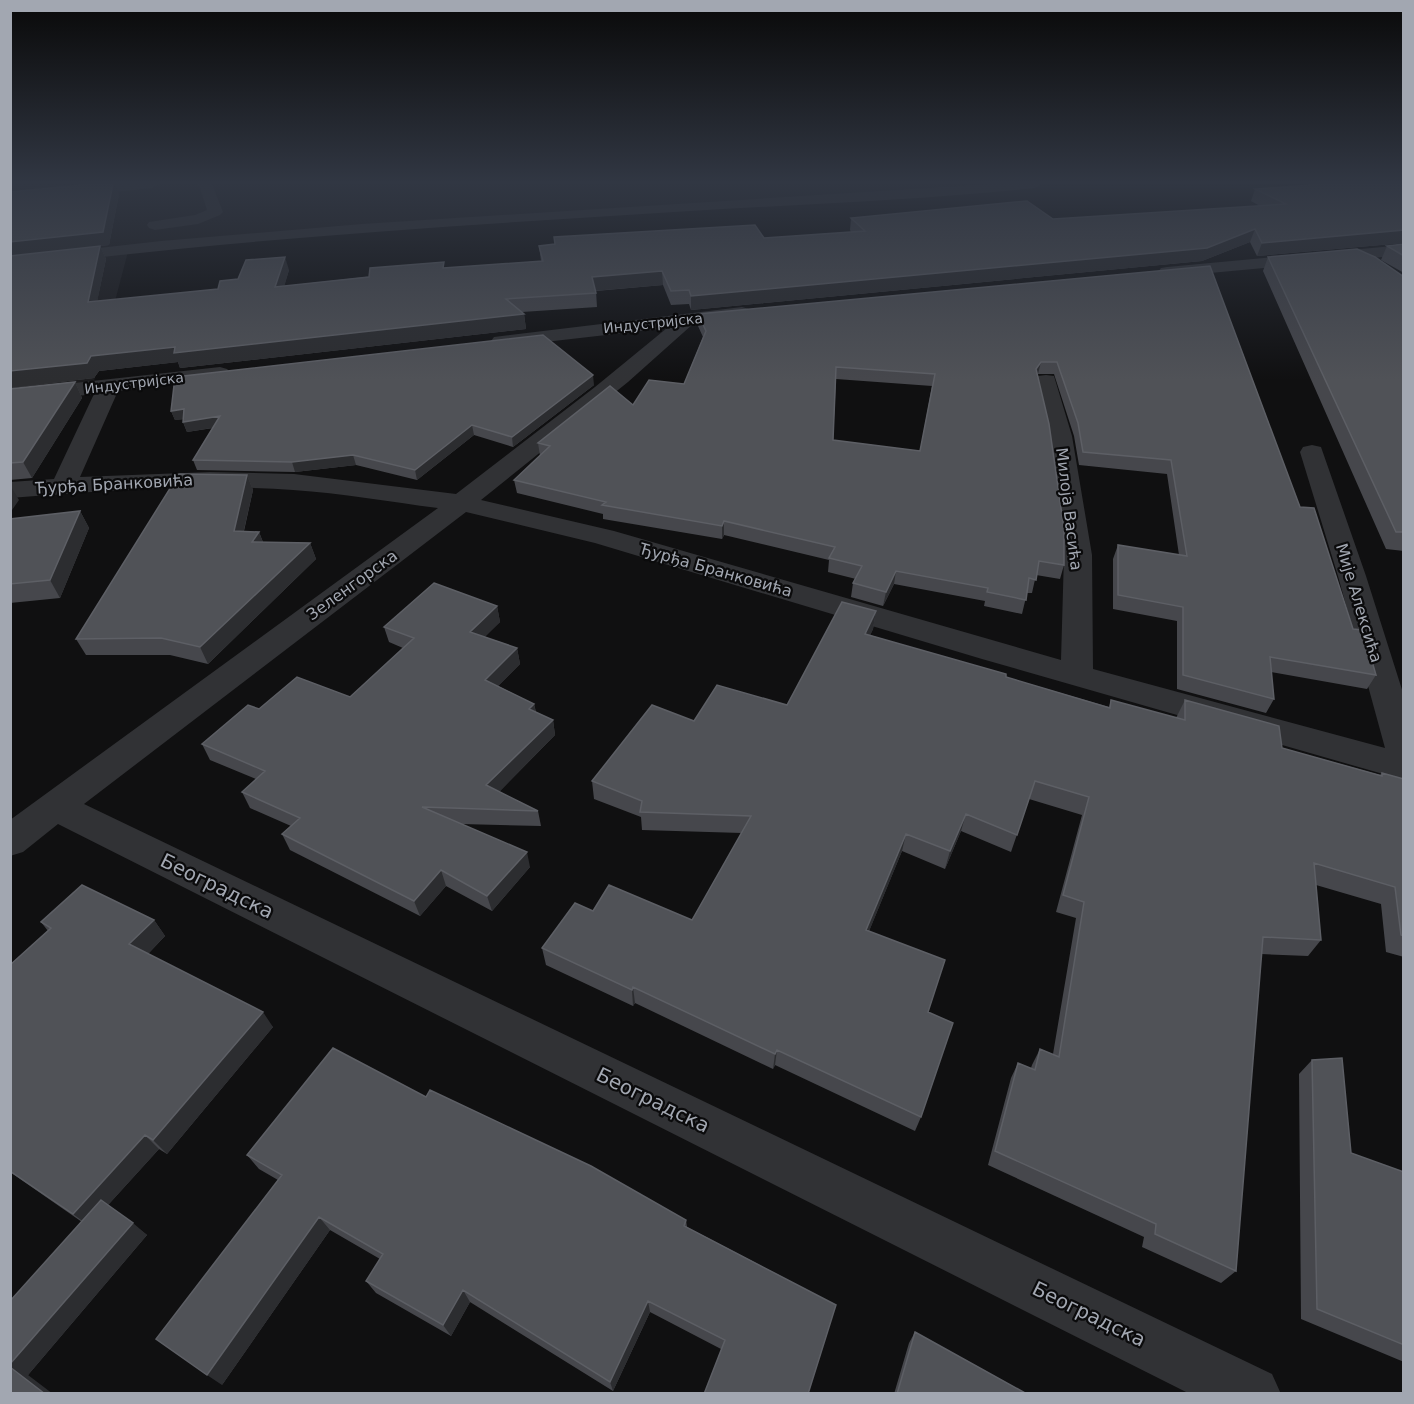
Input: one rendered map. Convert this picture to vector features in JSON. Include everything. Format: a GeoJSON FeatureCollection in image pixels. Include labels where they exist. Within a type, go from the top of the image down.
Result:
{"type":"FeatureCollection","features":[{"type":"Feature","properties":{"kind":"street"},"geometry":{"type":"LineString","coordinates":[[10,263],[106,250]]}},
{"type":"Feature","properties":{"kind":"street"},"geometry":{"type":"LineString","coordinates":[[1153,274],[1404,250]]}},
{"type":"Feature","properties":{"kind":"street"},"geometry":{"type":"LineString","coordinates":[[1354,255],[1385,271]]}},
{"type":"Feature","properties":{"kind":"street","name":"Индустријска"},"geometry":{"type":"LineString","coordinates":[[478,343],[763,311]]}},
{"type":"Feature","properties":{"kind":"street","name":"Зеленгорска"},"geometry":{"type":"LineString","coordinates":[[10,842],[55,806],[463,503],[655,349],[687,320]]}},
{"type":"Feature","properties":{"kind":"street","name":"Индустријска"},"geometry":{"type":"LineString","coordinates":[[10,397],[240,371]]}},
{"type":"Feature","properties":{"kind":"street","name":"Милоја Васића"},"geometry":{"type":"LineString","coordinates":[[1046,381],[1060,436],[1078,555],[1077,674]]}},
{"type":"Feature","properties":{"kind":"street"},"geometry":{"type":"LineString","coordinates":[[64,485],[109,386]]}},
{"type":"Feature","properties":{"kind":"street","name":"Мије Алексића"},"geometry":{"type":"LineString","coordinates":[[1312,452],[1352,576],[1404,754]]}},
{"type":"Feature","properties":{"kind":"street","name":"Ђурђа Бранковића"},"geometry":{"type":"LineString","coordinates":[[10,490],[64,485],[210,480],[294,482],[463,503],[603,537],[993,652],[1404,767]]}},
{"type":"Feature","properties":{"kind":"street","name":"Београдска"},"geometry":{"type":"LineString","coordinates":[[55,806],[1252,1394]]}},
{"type":"Feature","properties":{"kind":"shaded area"},"geometry":{"type":"Polygon","coordinates":[[[11,250],[129,250],[94,381],[11,390],[11,250]]]}},
{"type":"Feature","properties":{"kind":"building"},"geometry":{"type":"Polygon","coordinates":[[[68,250],[99,250],[88,302],[218,289],[220,281],[238,279],[246,260],[285,257],[275,287],[369,277],[370,268],[444,262],[443,268],[543,261],[540,250],[1191,250],[691,296],[689,290],[671,291],[662,271],[592,277],[596,293],[506,299],[524,314],[174,353],[175,347],[91,356],[87,363],[10,371],[10,256],[68,250]]]}},
{"type":"Feature","properties":{"kind":"building"},"geometry":{"type":"Polygon","coordinates":[[[1358,250],[1375,257],[1404,277],[1404,532],[1396,532],[1268,257],[1358,250]]]}},
{"type":"Feature","properties":{"kind":"building"},"geometry":{"type":"Polygon","coordinates":[[[1393,250],[1404,250],[1404,256],[1393,250]]]}},
{"type":"Feature","properties":{"kind":"building"},"geometry":{"type":"Polygon","coordinates":[[[1210,266],[1300,507],[1314,508],[1353,629],[1363,630],[1376,675],[1270,657],[1274,699],[1183,675],[1183,607],[1118,595],[1118,545],[1187,556],[1171,460],[1083,452],[1078,423],[1057,362],[1041,362],[1036,369],[1049,424],[1064,529],[1064,565],[1039,561],[1036,580],[1029,578],[1026,600],[987,592],[988,588],[896,571],[886,592],[853,583],[862,566],[829,558],[835,547],[724,521],[722,526],[602,505],[606,502],[514,480],[550,446],[538,443],[610,386],[633,405],[649,380],[684,384],[706,331],[698,314],[1210,266]],[[836,367],[833,440],[920,451],[935,374],[836,367]]]}},
{"type":"Feature","properties":{"kind":"building"},"geometry":{"type":"Polygon","coordinates":[[[543,335],[593,375],[512,437],[472,425],[415,470],[353,455],[292,462],[193,460],[220,416],[183,422],[184,409],[171,411],[175,377],[543,335]]]}},
{"type":"Feature","properties":{"kind":"building"},"geometry":{"type":"Polygon","coordinates":[[[75,382],[23,462],[10,463],[10,389],[75,382]]]}},
{"type":"Feature","properties":{"kind":"building"},"geometry":{"type":"Polygon","coordinates":[[[179,474],[247,475],[234,531],[259,532],[252,542],[310,543],[200,647],[161,638],[76,639],[179,474]]]}},
{"type":"Feature","properties":{"kind":"building"},"geometry":{"type":"Polygon","coordinates":[[[80,511],[50,580],[10,584],[10,519],[80,511]]]}},
{"type":"Feature","properties":{"kind":"building"},"geometry":{"type":"Polygon","coordinates":[[[434,583],[497,606],[470,632],[517,648],[485,680],[534,704],[529,709],[553,720],[486,785],[538,811],[422,807],[527,852],[487,896],[441,870],[414,901],[282,834],[300,818],[242,792],[265,771],[202,744],[248,705],[259,709],[297,677],[350,697],[414,638],[384,627],[434,583]]]}},
{"type":"Feature","properties":{"kind":"building"},"geometry":{"type":"Polygon","coordinates":[[[842,602],[876,611],[865,634],[1006,674],[1006,677],[1110,708],[1111,700],[1185,720],[1185,700],[1279,726],[1282,748],[1382,776],[1382,773],[1404,779],[1404,936],[1401,935],[1395,887],[1314,863],[1321,940],[1263,937],[1236,1271],[1155,1234],[1156,1224],[995,1151],[1018,1063],[1035,1070],[1040,1049],[1059,1057],[1084,902],[1063,895],[1089,797],[1035,781],[1017,835],[966,814],[950,851],[906,834],[866,930],[945,960],[928,1012],[953,1023],[921,1117],[777,1050],[775,1054],[633,987],[632,990],[542,948],[575,903],[593,911],[609,885],[692,920],[751,816],[640,812],[642,801],[592,781],[652,705],[694,721],[717,685],[787,705],[842,602]]]}},
{"type":"Feature","properties":{"kind":"building"},"geometry":{"type":"Polygon","coordinates":[[[82,885],[154,920],[129,944],[263,1012],[153,1140],[145,1135],[73,1214],[10,1171],[10,965],[51,928],[41,922],[82,885]]]}},
{"type":"Feature","properties":{"kind":"building"},"geometry":{"type":"Polygon","coordinates":[[[333,1048],[426,1097],[430,1090],[591,1166],[686,1220],[684,1226],[836,1305],[808,1394],[704,1394],[725,1340],[648,1301],[610,1382],[463,1290],[443,1325],[366,1281],[383,1254],[319,1217],[207,1375],[156,1339],[282,1175],[247,1155],[333,1048]]]}},
{"type":"Feature","properties":{"kind":"building"},"geometry":{"type":"Polygon","coordinates":[[[1342,1058],[1351,1153],[1404,1172],[1404,1345],[1317,1309],[1312,1060],[1342,1058]]]}},
{"type":"Feature","properties":{"kind":"building"},"geometry":{"type":"Polygon","coordinates":[[[101,1200],[133,1223],[10,1364],[10,1301],[101,1200]]]}},
{"type":"Feature","properties":{"kind":"building"},"geometry":{"type":"Polygon","coordinates":[[[915,1332],[1027,1394],[897,1394],[915,1332]]]}},
{"type":"Feature","properties":{"kind":"building"},"geometry":{"type":"Polygon","coordinates":[[[10,1367],[45,1394],[10,1394],[10,1367]]]}}]}
